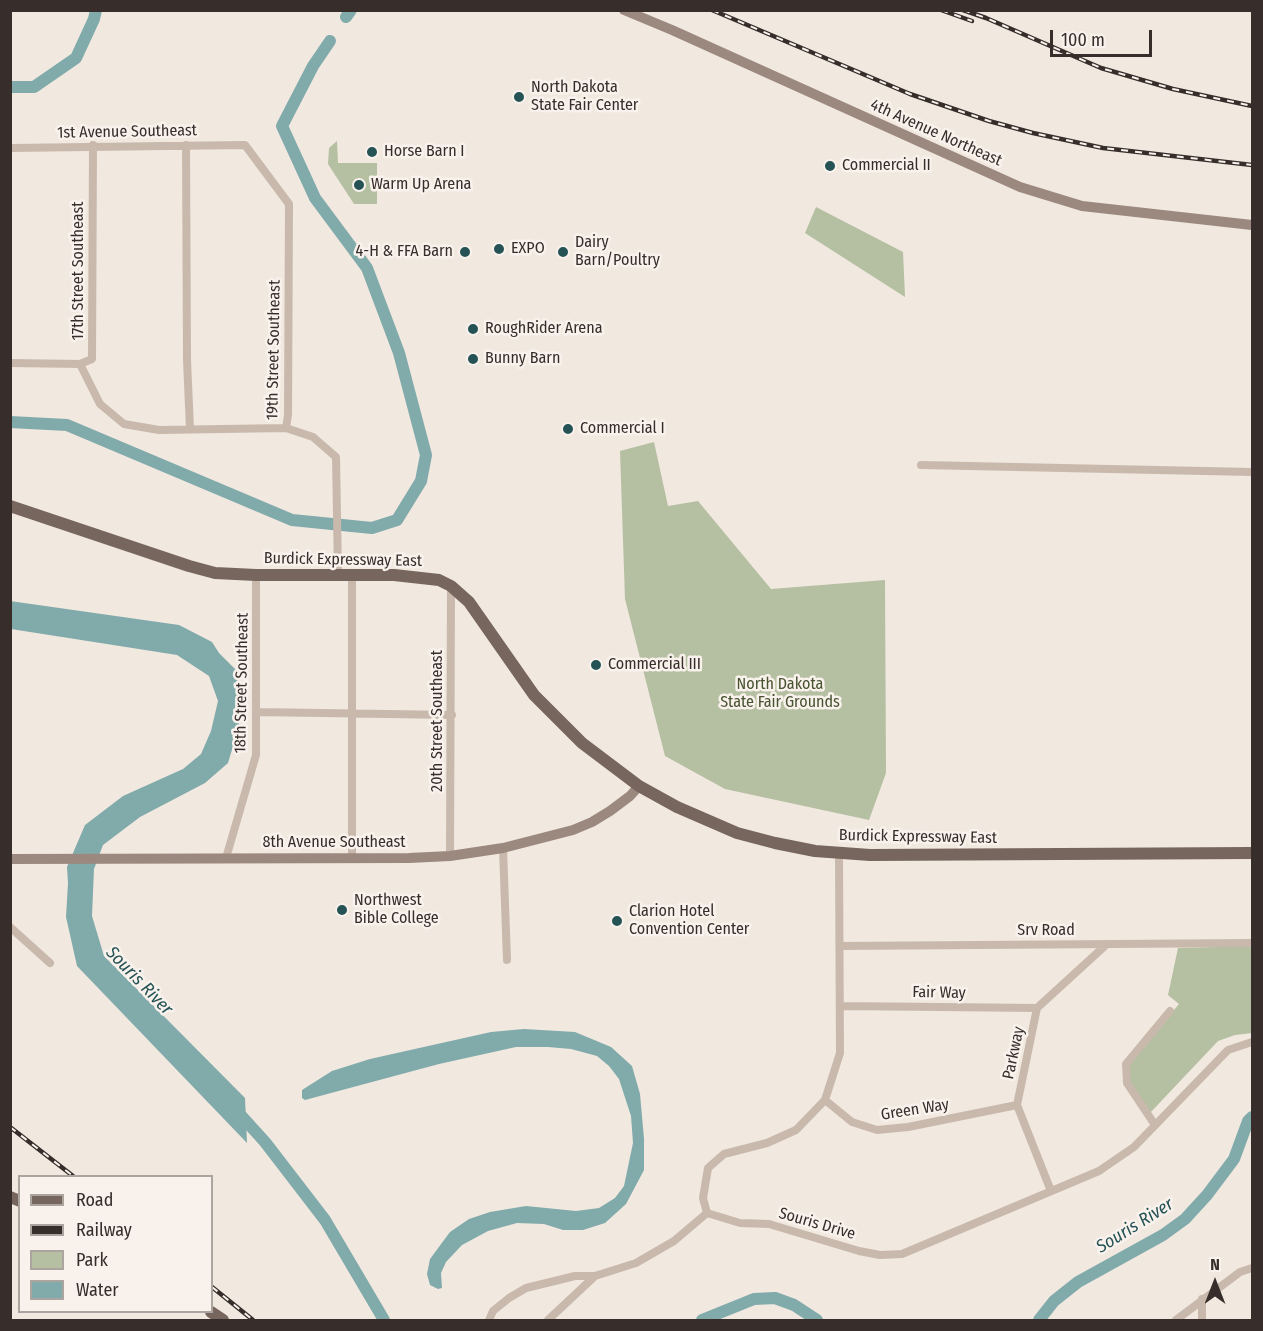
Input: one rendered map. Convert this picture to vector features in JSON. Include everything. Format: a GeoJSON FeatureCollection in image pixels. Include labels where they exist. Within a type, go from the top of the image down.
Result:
{"type":"FeatureCollection","features":[{"type":"Feature","properties":{"kind":"main road","name":"Burdick Expressway East"},"geometry":{"type":"LineString","coordinates":[[10,506],[215,573],[428,578],[451,586],[470,602],[534,694],[566,728],[604,760]]}},
{"type":"Feature","properties":{"kind":"main road","name":"Burdick Expressway East"},"geometry":{"type":"LineString","coordinates":[[590,749],[639,786],[677,807],[737,833],[775,843],[839,854],[902,856],[1252,853]]}},
{"type":"Feature","properties":{"kind":"street","name":"4th Avenue Northeast"},"geometry":{"type":"LineString","coordinates":[[624,10],[1020,187],[1082,206],[1252,225]]}},
{"type":"Feature","properties":{"kind":"street","name":"17th Street Southeast"},"geometry":{"type":"LineString","coordinates":[[93,145],[92,358],[80,364],[100,404],[124,424],[159,430],[190,429]]}},
{"type":"Feature","properties":{"kind":"street"},"geometry":{"type":"LineString","coordinates":[[186,145],[187,360],[190,429],[286,428]]}},
{"type":"Feature","properties":{"kind":"street","name":"1st Avenue Southeast"},"geometry":{"type":"LineString","coordinates":[[10,147],[245,145]]}},
{"type":"Feature","properties":{"kind":"street","name":"19th Street Southeast"},"geometry":{"type":"LineString","coordinates":[[245,145],[289,204],[288,415],[286,428],[313,436],[336,457],[338,575]]}},
{"type":"Feature","properties":{"kind":"street"},"geometry":{"type":"LineString","coordinates":[[10,363],[80,364]]}},
{"type":"Feature","properties":{"kind":"street"},"geometry":{"type":"LineString","coordinates":[[921,465],[1252,472]]}},
{"type":"Feature","properties":{"kind":"street","name":"18th Street Southeast"},"geometry":{"type":"LineString","coordinates":[[226,858],[256,755],[256,575]]}},
{"type":"Feature","properties":{"kind":"street"},"geometry":{"type":"LineString","coordinates":[[351,858],[352,575]]}},
{"type":"Feature","properties":{"kind":"street","name":"20th Street Southeast"},"geometry":{"type":"LineString","coordinates":[[450,856],[451,586]]}},
{"type":"Feature","properties":{"kind":"street"},"geometry":{"type":"LineString","coordinates":[[257,712],[452,715]]}},
{"type":"Feature","properties":{"kind":"street","name":"8th Avenue Southeast"},"geometry":{"type":"LineString","coordinates":[[10,859],[450,856],[503,848],[554,836],[592,822],[630,796],[639,786]]}},
{"type":"Feature","properties":{"kind":"street"},"geometry":{"type":"LineString","coordinates":[[503,848],[507,960]]}},
{"type":"Feature","properties":{"kind":"street"},"geometry":{"type":"LineString","coordinates":[[489,1320],[493,1311],[526,1288],[575,1276],[595,1276],[636,1263],[674,1241],[707,1214],[704,1197],[708,1168],[724,1154],[767,1143],[796,1130],[825,1100],[840,1053],[839,854]]}},
{"type":"Feature","properties":{"kind":"street"},"geometry":{"type":"LineString","coordinates":[[10,927],[50,963]]}},
{"type":"Feature","properties":{"kind":"street","name":"Srv Road"},"geometry":{"type":"LineString","coordinates":[[840,946],[1252,943]]}},
{"type":"Feature","properties":{"kind":"street","name":"Parkway"},"geometry":{"type":"LineString","coordinates":[[1051,1191],[1017,1105],[1037,1008],[1107,944]]}},
{"type":"Feature","properties":{"kind":"street","name":"Fair Way"},"geometry":{"type":"LineString","coordinates":[[840,1006],[1037,1008]]}},
{"type":"Feature","properties":{"kind":"street"},"geometry":{"type":"LineString","coordinates":[[1155,1125],[1127,1083],[1126,1064],[1170,1011]]}},
{"type":"Feature","properties":{"kind":"street","name":"Souris Drive"},"geometry":{"type":"LineString","coordinates":[[707,1214],[740,1223],[770,1224],[859,1251],[880,1255],[902,1254],[1099,1171],[1134,1147],[1228,1050],[1252,1042]]}},
{"type":"Feature","properties":{"kind":"street","name":"Green Way"},"geometry":{"type":"LineString","coordinates":[[825,1100],[852,1122],[877,1130],[908,1127],[1017,1105]]}},
{"type":"Feature","properties":{"kind":"street"},"geometry":{"type":"LineString","coordinates":[[1176,1320],[1240,1272],[1252,1268]]}},
{"type":"Feature","properties":{"kind":"street"},"geometry":{"type":"LineString","coordinates":[[548,1320],[595,1276]]}},
{"type":"Feature","properties":{"kind":"street"},"geometry":{"type":"LineString","coordinates":[[1202,1299],[1202,1320]]}},
{"type":"Feature","properties":{"kind":"green space","name":"Warm Up Arena"},"geometry":{"type":"Polygon","coordinates":[[[337,141],[338,163],[377,163],[377,204],[354,204],[328,164],[329,148],[337,141]]]}},
{"type":"Feature","properties":{"kind":"green space"},"geometry":{"type":"Polygon","coordinates":[[[816,207],[903,252],[905,297],[805,233],[816,207]]]}},
{"type":"Feature","properties":{"kind":"green space","name":"North Dakota State Fair Grounds"},"geometry":{"type":"Polygon","coordinates":[[[654,442],[668,506],[698,501],[771,589],[885,580],[886,773],[869,820],[725,789],[665,756],[625,599],[620,451],[654,442]]]}},
{"type":"Feature","properties":{"kind":"green space"},"geometry":{"type":"Polygon","coordinates":[[[1252,946],[1252,1033],[1235,1035],[1218,1041],[1149,1114],[1128,1083],[1128,1065],[1179,1004],[1168,995],[1178,948],[1252,946]]]}},
{"type":"Feature","properties":{"kind":"water"},"geometry":{"type":"Polygon","coordinates":[[[10,601],[179,625],[212,642],[219,653],[236,670],[239,726],[228,763],[205,783],[140,817],[103,845],[94,869],[92,916],[104,956],[245,1098],[247,1143],[77,966],[66,917],[67,867],[85,825],[123,796],[183,769],[201,754],[211,731],[218,701],[209,676],[177,655],[11,629],[10,601]]]}},
{"type":"Feature","properties":{"kind":"water"},"geometry":{"type":"Polygon","coordinates":[[[524,1029],[575,1032],[611,1047],[632,1066],[640,1094],[644,1170],[626,1204],[605,1223],[583,1230],[563,1230],[544,1224],[517,1223],[488,1231],[462,1245],[446,1262],[441,1273],[442,1288],[438,1289],[430,1285],[427,1274],[430,1259],[450,1232],[469,1219],[490,1212],[526,1206],[576,1211],[599,1208],[615,1198],[624,1186],[633,1143],[631,1116],[619,1079],[597,1056],[571,1049],[516,1047],[439,1064],[305,1100],[302,1098],[302,1090],[332,1071],[370,1059],[491,1032],[524,1029]]]}},
{"type":"Feature","properties":{"kind":"waterway"},"geometry":{"type":"LineString","coordinates":[[10,87],[34,87],[76,58],[96,10]]}},
{"type":"Feature","properties":{"kind":"waterway"},"geometry":{"type":"LineString","coordinates":[[346,17],[351,10]]}},
{"type":"Feature","properties":{"kind":"waterway"},"geometry":{"type":"LineString","coordinates":[[10,422],[67,425],[292,520],[372,528],[397,520],[421,481],[426,455],[399,353],[367,268],[315,198],[282,126],[313,66],[330,41]]}},
{"type":"Feature","properties":{"kind":"waterway","name":"Souris River"},"geometry":{"type":"LineString","coordinates":[[236,1110],[265,1142],[325,1220],[384,1320]]}},
{"type":"Feature","properties":{"kind":"waterway","name":"Souris River"},"geometry":{"type":"LineString","coordinates":[[1039,1320],[1054,1301],[1078,1282],[1163,1235],[1185,1219],[1207,1195],[1234,1159],[1248,1121],[1252,1117]]}},
{"type":"Feature","properties":{"kind":"waterway","name":"Souris River"},"geometry":{"type":"LineString","coordinates":[[702,1320],[754,1299],[775,1298],[794,1305],[817,1320]]}},
{"type":"Feature","properties":{"kind":"railway"},"geometry":{"type":"LineString","coordinates":[[712,10],[910,94],[989,121],[1103,148],[1252,165]]}},
{"type":"Feature","properties":{"kind":"railway"},"geometry":{"type":"LineString","coordinates":[[941,10],[972,21]]}},
{"type":"Feature","properties":{"kind":"railway"},"geometry":{"type":"LineString","coordinates":[[963,10],[1101,68],[1173,89],[1252,106]]}},
{"type":"Feature","properties":{"kind":"railway"},"geometry":{"type":"LineString","coordinates":[[10,1127],[72,1175]]}},
{"type":"Feature","properties":{"kind":"railway"},"geometry":{"type":"LineString","coordinates":[[213,1288],[253,1320]]}},
{"type":"Feature","properties":{"kind":"place","name":"North Dakota State Fair Center"},"geometry":{"type":"Point","coordinates":[519,97]}},
{"type":"Feature","properties":{"kind":"place","name":"Horse Barn I"},"geometry":{"type":"Point","coordinates":[372,152]}},
{"type":"Feature","properties":{"kind":"place","name":"Commercial II"},"geometry":{"type":"Point","coordinates":[830,166]}},
{"type":"Feature","properties":{"kind":"place","name":"Warm Up Arena"},"geometry":{"type":"Point","coordinates":[359,185]}},
{"type":"Feature","properties":{"kind":"place","name":"EXPO"},"geometry":{"type":"Point","coordinates":[499,249]}},
{"type":"Feature","properties":{"kind":"place","name":"4-H & FFA Barn"},"geometry":{"type":"Point","coordinates":[465,252]}},
{"type":"Feature","properties":{"kind":"place","name":"Dairy Barn/Poultry"},"geometry":{"type":"Point","coordinates":[563,252]}},
{"type":"Feature","properties":{"kind":"place","name":"RoughRider Arena"},"geometry":{"type":"Point","coordinates":[473,329]}},
{"type":"Feature","properties":{"kind":"place","name":"Bunny Barn"},"geometry":{"type":"Point","coordinates":[473,359]}},
{"type":"Feature","properties":{"kind":"place","name":"Commercial I"},"geometry":{"type":"Point","coordinates":[568,429]}},
{"type":"Feature","properties":{"kind":"place","name":"Commercial III"},"geometry":{"type":"Point","coordinates":[596,665]}},
{"type":"Feature","properties":{"kind":"place","name":"Northwest Bible College"},"geometry":{"type":"Point","coordinates":[342,910]}},
{"type":"Feature","properties":{"kind":"place","name":"Clarion Hotel Convention Center"},"geometry":{"type":"Point","coordinates":[617,921]}}]}
